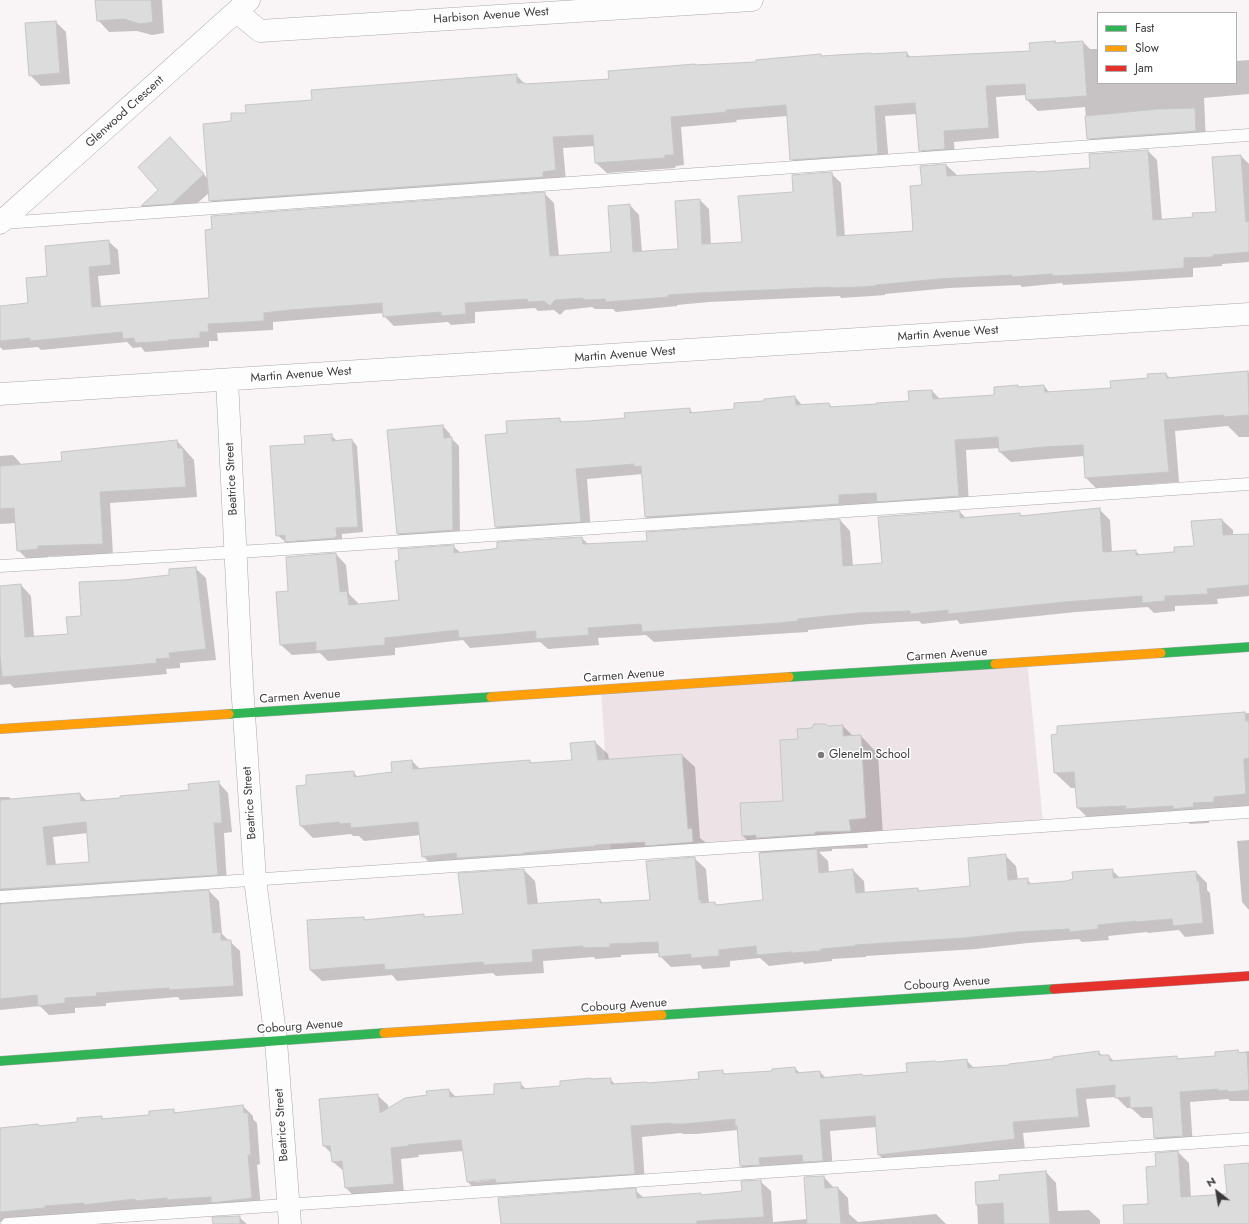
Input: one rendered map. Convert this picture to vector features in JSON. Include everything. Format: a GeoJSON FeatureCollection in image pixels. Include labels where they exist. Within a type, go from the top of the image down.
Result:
{"type":"FeatureCollection","features":[{"type":"Feature","properties":{"kind":"street","name":"Harbison Avenue West"},"geometry":{"type":"LineString","coordinates":[[243,6],[260,31],[752,0]]}},
{"type":"Feature","properties":{"kind":"street","name":"Glenwood Crescent"},"geometry":{"type":"LineString","coordinates":[[0,223],[243,6]]}},
{"type":"Feature","properties":{"kind":"street","name":"Martin Avenue West"},"geometry":{"type":"LineString","coordinates":[[0,394],[1249,314]]}},
{"type":"Feature","properties":{"kind":"street","name":"Beatrice Street"},"geometry":{"type":"LineString","coordinates":[[227,380],[244,713],[255,879],[276,1041],[289,1215]]}},
{"type":"Feature","properties":{"kind":"street","name":"Carmen Avenue"},"geometry":{"type":"LineString","coordinates":[[0,729],[1249,647]]}},
{"type":"Feature","properties":{"kind":"street","name":"Cobourg Avenue"},"geometry":{"type":"LineString","coordinates":[[0,1060],[1249,976]]}},
{"type":"Feature","properties":{"kind":"lane"},"geometry":{"type":"LineString","coordinates":[[0,223],[1249,135]]}},
{"type":"Feature","properties":{"kind":"lane"},"geometry":{"type":"LineString","coordinates":[[0,566],[236,552],[1249,484]]}},
{"type":"Feature","properties":{"kind":"lane"},"geometry":{"type":"LineString","coordinates":[[0,897],[1249,812]]}},
{"type":"Feature","properties":{"kind":"lane"},"geometry":{"type":"LineString","coordinates":[[7,1224],[289,1215],[1249,1139]]}},
{"type":"Feature","properties":{"kind":"shaded area","name":"Glenelm School"},"geometry":{"type":"Polygon","coordinates":[[[1027,659],[1043,822],[611,852],[601,688],[1027,659]]]}},
{"type":"Feature","properties":{"kind":"building"},"geometry":{"type":"Polygon","coordinates":[[[95,0],[151,0],[153,22],[140,24],[124,19],[97,21],[95,0]]]}},
{"type":"Feature","properties":{"kind":"building"},"geometry":{"type":"Polygon","coordinates":[[[56,21],[60,73],[29,76],[25,23],[56,21]]]}},
{"type":"Feature","properties":{"kind":"building"},"geometry":{"type":"Polygon","coordinates":[[[1055,41],[1055,43],[1083,41],[1087,96],[1026,100],[1025,84],[986,86],[989,128],[944,131],[945,149],[919,151],[915,103],[875,106],[878,154],[790,160],[786,105],[726,110],[726,112],[671,117],[674,155],[665,155],[665,158],[595,163],[593,135],[553,137],[556,170],[543,172],[543,177],[209,201],[203,124],[231,121],[231,113],[246,113],[245,105],[312,100],[311,90],[517,74],[517,83],[525,84],[609,79],[608,71],[695,64],[756,62],[756,60],[821,54],[821,56],[907,52],[907,57],[1030,51],[1029,43],[1055,41]]]}},
{"type":"Feature","properties":{"kind":"building"},"geometry":{"type":"Polygon","coordinates":[[[1195,108],[1196,131],[1087,139],[1085,116],[1158,109],[1195,108]]]}},
{"type":"Feature","properties":{"kind":"building"},"geometry":{"type":"Polygon","coordinates":[[[170,137],[204,174],[172,204],[141,206],[158,190],[138,167],[170,137]]]}},
{"type":"Feature","properties":{"kind":"building"},"geometry":{"type":"Polygon","coordinates":[[[1148,150],[1153,220],[1193,217],[1192,213],[1216,212],[1212,157],[1241,155],[1246,222],[1249,221],[1249,252],[1213,255],[1213,257],[1184,258],[1184,268],[1128,272],[1053,276],[1052,274],[1012,277],[1012,275],[939,279],[862,287],[831,287],[668,295],[668,297],[606,302],[605,299],[585,300],[582,298],[555,300],[550,306],[544,301],[528,302],[527,299],[465,303],[466,314],[441,316],[441,312],[383,317],[382,303],[290,310],[264,313],[264,321],[208,324],[209,332],[200,332],[200,338],[168,341],[135,343],[134,338],[123,339],[122,332],[30,341],[30,338],[0,341],[0,306],[28,303],[26,278],[47,276],[45,246],[109,240],[111,265],[89,267],[92,307],[209,298],[205,230],[212,229],[211,216],[545,192],[550,256],[611,252],[608,206],[630,204],[633,252],[678,249],[675,201],[700,199],[702,244],[742,242],[738,196],[793,192],[792,175],[832,172],[837,236],[913,231],[910,186],[922,185],[920,166],[946,164],[947,176],[1036,172],[1090,168],[1089,154],[1148,150]]]}},
{"type":"Feature","properties":{"kind":"building"},"geometry":{"type":"Polygon","coordinates":[[[1248,371],[1249,415],[1224,417],[1224,415],[1164,420],[1169,472],[1085,478],[1083,445],[1043,447],[999,452],[998,437],[955,440],[959,496],[877,502],[876,493],[839,495],[839,504],[645,517],[641,466],[634,467],[634,464],[576,469],[581,522],[495,527],[485,435],[507,433],[506,421],[560,418],[560,422],[588,421],[625,418],[624,413],[690,408],[690,413],[734,409],[734,403],[764,401],[764,399],[795,396],[796,405],[829,403],[830,407],[877,404],[876,403],[909,401],[908,391],[932,390],[933,399],[994,395],[994,387],[1044,385],[1045,392],[1111,388],[1110,381],[1148,378],[1147,374],[1166,373],[1167,378],[1248,371]]]}},
{"type":"Feature","properties":{"kind":"building"},"geometry":{"type":"Polygon","coordinates":[[[443,425],[444,438],[452,437],[453,530],[397,534],[387,430],[443,425]]]}},
{"type":"Feature","properties":{"kind":"building"},"geometry":{"type":"Polygon","coordinates":[[[332,434],[332,441],[352,439],[358,527],[336,528],[337,537],[335,538],[285,542],[285,535],[276,536],[270,446],[305,444],[304,436],[332,434]]]}},
{"type":"Feature","properties":{"kind":"building"},"geometry":{"type":"Polygon","coordinates":[[[177,440],[178,448],[183,448],[186,487],[100,492],[103,544],[38,546],[38,549],[17,551],[14,508],[0,509],[0,466],[62,461],[61,452],[177,440]]]}},
{"type":"Feature","properties":{"kind":"building"},"geometry":{"type":"Polygon","coordinates":[[[1100,508],[1103,552],[1136,550],[1136,555],[1174,552],[1174,547],[1194,546],[1191,521],[1222,519],[1223,535],[1249,534],[1249,585],[1207,589],[1208,594],[1165,596],[1165,601],[1142,603],[1142,596],[948,614],[948,610],[911,614],[910,611],[858,613],[798,619],[798,621],[780,623],[642,632],[641,624],[588,628],[589,635],[536,639],[536,631],[459,638],[458,630],[385,638],[385,645],[316,651],[316,642],[280,645],[276,592],[288,591],[286,557],[336,553],[340,592],[347,591],[349,605],[399,600],[395,561],[399,560],[398,549],[454,545],[454,553],[494,549],[497,548],[497,542],[582,537],[583,544],[647,541],[646,532],[840,519],[843,566],[882,563],[878,517],[960,511],[960,518],[1020,513],[1020,516],[1100,508]]]}},
{"type":"Feature","properties":{"kind":"building"},"geometry":{"type":"Polygon","coordinates":[[[196,567],[206,649],[169,653],[170,658],[156,659],[157,663],[2,677],[0,654],[0,586],[21,584],[25,637],[68,634],[66,617],[81,616],[79,582],[124,580],[169,575],[169,569],[196,567]]]}},
{"type":"Feature","properties":{"kind":"building"},"geometry":{"type":"Polygon","coordinates":[[[1245,712],[1246,721],[1249,721],[1249,758],[1244,759],[1246,794],[1214,797],[1214,802],[1193,803],[1194,807],[1173,809],[1173,806],[1126,809],[1126,806],[1077,808],[1074,772],[1054,773],[1051,735],[1057,734],[1057,726],[1245,712]]]}},
{"type":"Feature","properties":{"kind":"building"},"geometry":{"type":"Polygon","coordinates":[[[814,724],[826,724],[828,726],[843,725],[843,736],[861,735],[866,818],[849,820],[851,831],[815,832],[815,834],[756,838],[756,835],[742,836],[740,803],[783,801],[780,740],[798,739],[797,729],[812,728],[814,724]]]}},
{"type":"Feature","properties":{"kind":"building"},"geometry":{"type":"Polygon","coordinates":[[[595,741],[598,760],[682,754],[688,829],[692,828],[693,842],[645,846],[645,842],[595,845],[523,854],[457,858],[456,853],[422,857],[418,822],[351,828],[350,823],[340,824],[339,822],[300,826],[296,786],[306,785],[306,775],[354,771],[354,777],[392,772],[391,762],[412,760],[413,769],[530,760],[530,763],[572,760],[570,743],[595,741]]]}},
{"type":"Feature","properties":{"kind":"building"},"geometry":{"type":"Polygon","coordinates":[[[219,781],[222,823],[214,823],[218,875],[0,889],[0,800],[80,793],[81,801],[120,798],[120,796],[189,790],[188,784],[219,781]],[[86,822],[43,827],[47,865],[89,862],[86,822]]]}},
{"type":"Feature","properties":{"kind":"building"},"geometry":{"type":"Polygon","coordinates":[[[817,849],[819,873],[853,869],[856,893],[918,888],[918,891],[970,886],[968,858],[1006,854],[1008,880],[1028,878],[1028,884],[1066,881],[1073,879],[1072,872],[1113,869],[1113,878],[1196,871],[1197,881],[1199,881],[1203,923],[1173,926],[1172,919],[1136,921],[1098,925],[1098,929],[1070,932],[1069,929],[1017,932],[964,938],[855,945],[821,949],[821,951],[757,955],[756,946],[719,950],[719,956],[691,958],[691,954],[659,957],[658,942],[610,944],[610,947],[583,948],[583,946],[532,950],[533,962],[484,965],[483,962],[385,970],[384,964],[310,970],[307,920],[364,917],[364,920],[424,914],[424,917],[463,914],[458,873],[524,869],[528,904],[600,899],[600,903],[650,900],[646,861],[695,857],[699,900],[701,900],[701,903],[715,902],[716,905],[763,900],[759,853],[817,849]]]}},
{"type":"Feature","properties":{"kind":"building"},"geometry":{"type":"Polygon","coordinates":[[[209,890],[213,933],[221,932],[221,940],[231,940],[234,986],[169,990],[169,988],[96,993],[97,996],[65,998],[65,1003],[38,1006],[37,995],[0,999],[0,904],[209,890]]]}},
{"type":"Feature","properties":{"kind":"building"},"geometry":{"type":"Polygon","coordinates":[[[1238,1050],[1239,1053],[1247,1052],[1249,1090],[1228,1092],[1228,1090],[1218,1091],[1218,1089],[1180,1092],[1183,1136],[1154,1138],[1152,1107],[1130,1108],[1130,1097],[1115,1098],[1115,1085],[1076,1089],[1079,1117],[1013,1122],[1015,1139],[878,1155],[875,1116],[820,1120],[823,1161],[803,1162],[802,1155],[759,1158],[760,1165],[740,1166],[737,1126],[735,1126],[735,1119],[684,1124],[671,1123],[631,1126],[635,1174],[496,1183],[495,1179],[467,1182],[461,1140],[391,1148],[394,1184],[345,1188],[342,1161],[332,1162],[330,1146],[323,1146],[319,1099],[378,1094],[380,1113],[405,1098],[427,1095],[426,1091],[449,1089],[450,1097],[494,1094],[494,1084],[521,1082],[521,1089],[560,1086],[560,1081],[591,1078],[611,1078],[611,1084],[647,1083],[699,1079],[698,1072],[723,1070],[723,1074],[772,1071],[772,1069],[795,1067],[796,1073],[820,1071],[821,1078],[907,1072],[906,1063],[967,1059],[968,1068],[1009,1065],[1099,1051],[1099,1055],[1109,1055],[1110,1061],[1177,1056],[1177,1059],[1215,1056],[1215,1052],[1238,1050]]]}},
{"type":"Feature","properties":{"kind":"building"},"geometry":{"type":"Polygon","coordinates":[[[243,1105],[244,1113],[248,1113],[251,1155],[248,1155],[252,1198],[211,1203],[211,1197],[167,1200],[167,1198],[135,1201],[135,1199],[84,1205],[84,1203],[45,1206],[45,1208],[0,1212],[0,1128],[77,1122],[77,1118],[102,1116],[102,1119],[149,1115],[149,1111],[174,1109],[174,1113],[243,1105]]]}},
{"type":"Feature","properties":{"kind":"building"},"geometry":{"type":"Polygon","coordinates":[[[1178,1151],[1181,1197],[1227,1194],[1224,1165],[1249,1163],[1249,1224],[1124,1224],[1123,1205],[1148,1204],[1146,1167],[1156,1166],[1155,1153],[1178,1151]]]}},
{"type":"Feature","properties":{"kind":"building"},"geometry":{"type":"Polygon","coordinates":[[[1046,1171],[1050,1224],[1004,1224],[1003,1203],[976,1205],[975,1182],[1000,1180],[999,1175],[1046,1171]]]}},
{"type":"Feature","properties":{"kind":"building"},"geometry":{"type":"Polygon","coordinates":[[[824,1176],[825,1188],[838,1187],[841,1224],[807,1224],[804,1177],[824,1176]]]}},
{"type":"Feature","properties":{"kind":"building"},"geometry":{"type":"Polygon","coordinates":[[[761,1180],[764,1217],[697,1221],[697,1224],[501,1224],[498,1198],[636,1188],[637,1198],[701,1193],[701,1195],[742,1191],[741,1181],[761,1180]]]}},
{"type":"Feature","properties":{"kind":"building"},"geometry":{"type":"Polygon","coordinates":[[[240,1216],[240,1224],[213,1224],[212,1217],[240,1216]]]}},
{"type":"Feature","properties":{"kind":"traffic: fast"},"geometry":{"type":"LineString","coordinates":[[1161,653],[1249,647]]}},
{"type":"Feature","properties":{"kind":"traffic: fast"},"geometry":{"type":"LineString","coordinates":[[789,677],[995,664]]}},
{"type":"Feature","properties":{"kind":"traffic: fast"},"geometry":{"type":"LineString","coordinates":[[229,714],[491,697]]}},
{"type":"Feature","properties":{"kind":"traffic: fast"},"geometry":{"type":"LineString","coordinates":[[662,1015],[1054,989]]}},
{"type":"Feature","properties":{"kind":"traffic: fast"},"geometry":{"type":"LineString","coordinates":[[0,1061],[384,1033]]}},
{"type":"Feature","properties":{"kind":"traffic: slow"},"geometry":{"type":"LineString","coordinates":[[995,664],[1161,653]]}},
{"type":"Feature","properties":{"kind":"traffic: slow"},"geometry":{"type":"LineString","coordinates":[[491,697],[789,677]]}},
{"type":"Feature","properties":{"kind":"traffic: slow"},"geometry":{"type":"LineString","coordinates":[[0,729],[229,714]]}},
{"type":"Feature","properties":{"kind":"traffic: slow"},"geometry":{"type":"LineString","coordinates":[[384,1033],[662,1015]]}},
{"type":"Feature","properties":{"kind":"traffic: jam"},"geometry":{"type":"LineString","coordinates":[[1054,989],[1249,976]]}},
{"type":"Feature","properties":{"kind":"place","name":"Glenelm School"},"geometry":{"type":"Point","coordinates":[821,755]}}]}
